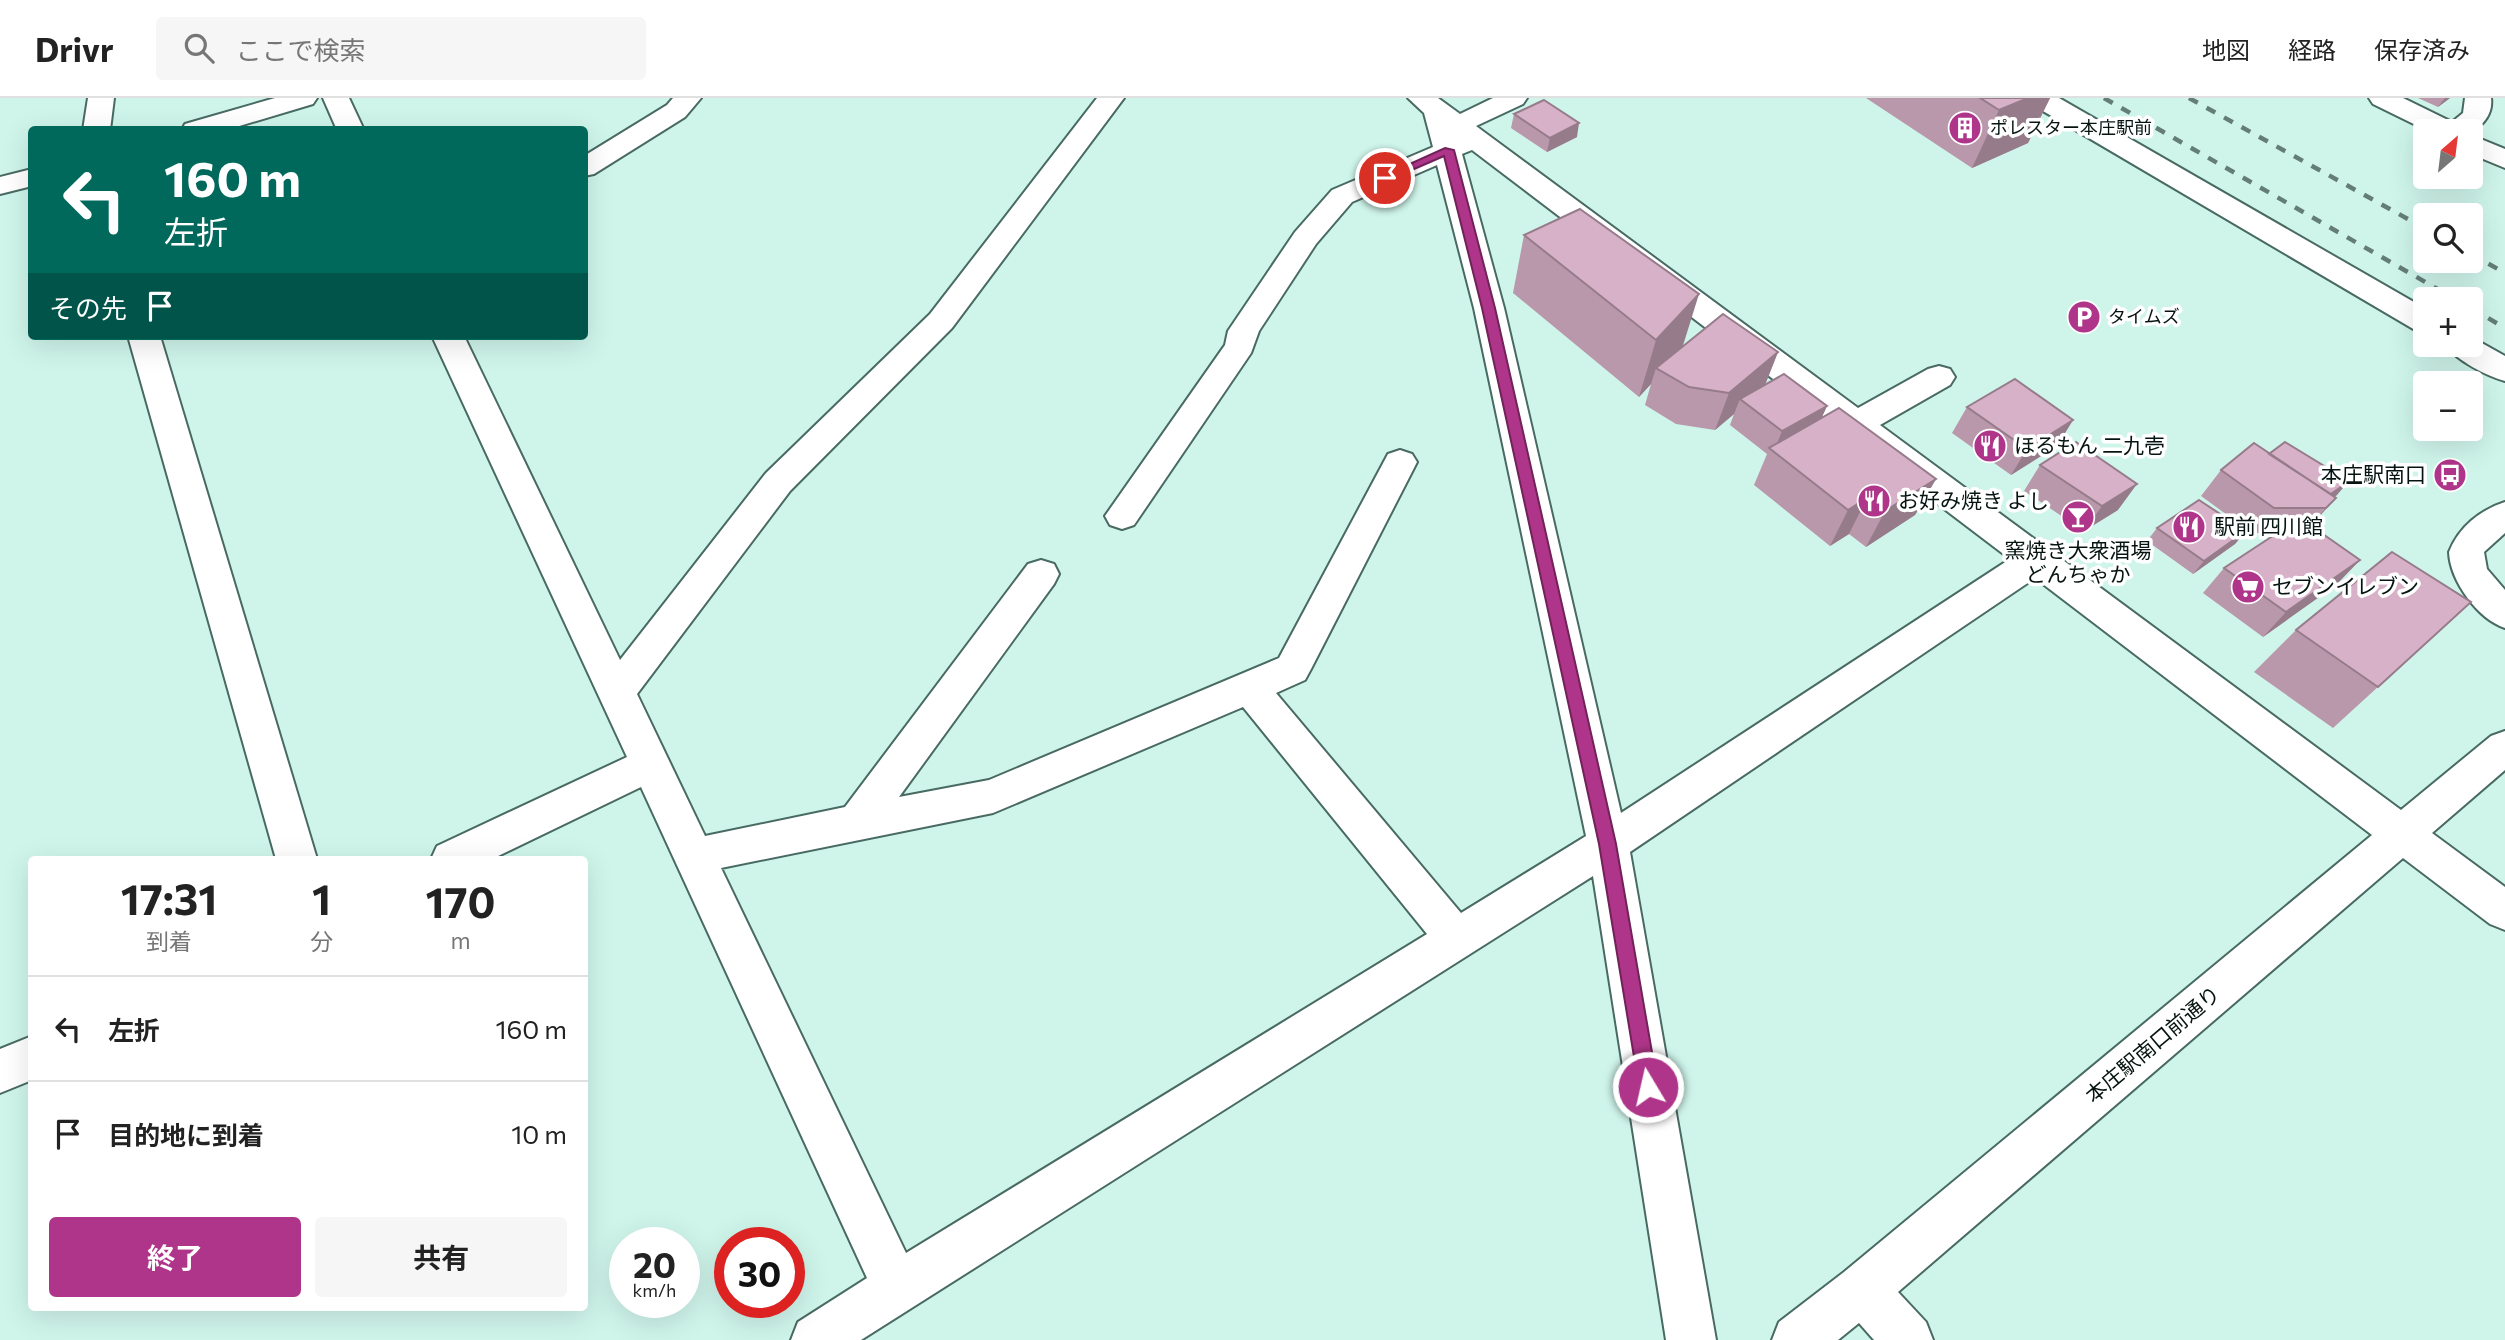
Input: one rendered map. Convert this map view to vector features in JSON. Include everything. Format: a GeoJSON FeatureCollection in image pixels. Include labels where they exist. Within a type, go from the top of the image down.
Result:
{"type":"FeatureCollection","features":[{"type":"Feature","properties":{"kind":"street"},"geometry":{"type":"LineString","coordinates":[[97,126],[101,98]]}},
{"type":"Feature","properties":{"kind":"street"},"geometry":{"type":"LineString","coordinates":[[209,126],[304,98]]}},
{"type":"Feature","properties":{"kind":"street"},"geometry":{"type":"LineString","coordinates":[[336,98],[349,126]]}},
{"type":"Feature","properties":{"kind":"street"},"geometry":{"type":"LineString","coordinates":[[588,166],[676,111],[688,98]]}},
{"type":"Feature","properties":{"kind":"street"},"geometry":{"type":"LineString","coordinates":[[616,693],[778,482],[941,321],[1111,98]]}},
{"type":"Feature","properties":{"kind":"street"},"geometry":{"type":"LineString","coordinates":[[1122,516],[1240,346],[1244,331],[1305,238],[1342,196],[1445,121],[1514,98]]}},
{"type":"Feature","properties":{"kind":"street"},"geometry":{"type":"LineString","coordinates":[[2040,98],[2413,315]]}},
{"type":"Feature","properties":{"kind":"street"},"geometry":{"type":"LineString","coordinates":[[2382,98],[2425,119]]}},
{"type":"Feature","properties":{"kind":"street"},"geometry":{"type":"LineString","coordinates":[[2475,119],[2480,108],[2479,98]]}},
{"type":"Feature","properties":{"kind":"street"},"geometry":{"type":"LineString","coordinates":[[1445,121],[2505,911]]}},
{"type":"Feature","properties":{"kind":"street"},"geometry":{"type":"LineString","coordinates":[[1445,121],[1608,844],[1691,1340]]}},
{"type":"Feature","properties":{"kind":"street"},"geometry":{"type":"LineString","coordinates":[[2483,149],[2505,160]]}},
{"type":"Feature","properties":{"kind":"street"},"geometry":{"type":"LineString","coordinates":[[0,186],[28,178]]}},
{"type":"Feature","properties":{"kind":"street"},"geometry":{"type":"LineString","coordinates":[[145,340],[296,856]]}},
{"type":"Feature","properties":{"kind":"street"},"geometry":{"type":"LineString","coordinates":[[450,340],[897,1287]]}},
{"type":"Feature","properties":{"kind":"street"},"geometry":{"type":"LineString","coordinates":[[2483,357],[2505,370]]}},
{"type":"Feature","properties":{"kind":"street"},"geometry":{"type":"LineString","coordinates":[[1854,425],[1939,377]]}},
{"type":"Feature","properties":{"kind":"street"},"geometry":{"type":"LineString","coordinates":[[694,856],[993,796],[1292,669],[1400,461]]}},
{"type":"Feature","properties":{"kind":"street"},"geometry":{"type":"LineString","coordinates":[[2499,604],[2472,577],[2466,559],[2469,544],[2505,515]]}},
{"type":"Feature","properties":{"kind":"street"},"geometry":{"type":"LineString","coordinates":[[816,1340],[1608,844],[2035,560]]}},
{"type":"Feature","properties":{"kind":"street"},"geometry":{"type":"LineString","coordinates":[[857,822],[1041,574]]}},
{"type":"Feature","properties":{"kind":"street"},"geometry":{"type":"LineString","coordinates":[[1249,688],[1457,939]]}},
{"type":"Feature","properties":{"kind":"street","name":"本庄駅南口前通り"},"geometry":{"type":"LineString","coordinates":[[1797,1340],[1862,1290],[2505,747]]}},
{"type":"Feature","properties":{"kind":"street"},"geometry":{"type":"LineString","coordinates":[[458,856],[650,764]]}},
{"type":"Feature","properties":{"kind":"street"},"geometry":{"type":"LineString","coordinates":[[0,1071],[28,1059]]}},
{"type":"Feature","properties":{"kind":"street"},"geometry":{"type":"LineString","coordinates":[[1862,1290],[1908,1340]]}},
{"type":"Feature","properties":{"kind":"building"},"geometry":{"type":"Polygon","coordinates":[[[1980,98],[2028,98],[1999,110],[1980,98]]]}},
{"type":"Feature","properties":{"kind":"building"},"geometry":{"type":"Polygon","coordinates":[[[1544,100],[1579,123],[1550,138],[1514,114],[1544,100]]]}},
{"type":"Feature","properties":{"kind":"building"},"geometry":{"type":"Polygon","coordinates":[[[1580,209],[1699,294],[1656,340],[1524,235],[1580,209]]]}},
{"type":"Feature","properties":{"kind":"building"},"geometry":{"type":"Polygon","coordinates":[[[1723,314],[1778,352],[1729,393],[1689,387],[1656,368],[1723,314]]]}},
{"type":"Feature","properties":{"kind":"building"},"geometry":{"type":"Polygon","coordinates":[[[1784,374],[1827,406],[1782,431],[1740,399],[1784,374]]]}},
{"type":"Feature","properties":{"kind":"building"},"geometry":{"type":"Polygon","coordinates":[[[2015,379],[2073,420],[2027,449],[1967,407],[2015,379]]]}},
{"type":"Feature","properties":{"kind":"building"},"geometry":{"type":"Polygon","coordinates":[[[1839,408],[1936,479],[1885,511],[1867,498],[1848,510],[1769,448],[1839,408]]]}},
{"type":"Feature","properties":{"kind":"building"},"geometry":{"type":"Polygon","coordinates":[[[2076,442],[2137,484],[2102,506],[2040,465],[2076,442]]]}},
{"type":"Feature","properties":{"kind":"building"},"geometry":{"type":"Polygon","coordinates":[[[2285,442],[2349,481],[2331,494],[2269,454],[2285,442]]]}},
{"type":"Feature","properties":{"kind":"building"},"geometry":{"type":"Polygon","coordinates":[[[2254,443],[2336,498],[2326,508],[2274,508],[2221,470],[2254,443]]]}},
{"type":"Feature","properties":{"kind":"building"},"geometry":{"type":"Polygon","coordinates":[[[2199,500],[2246,531],[2204,561],[2157,528],[2199,500]]]}},
{"type":"Feature","properties":{"kind":"building"},"geometry":{"type":"Polygon","coordinates":[[[2300,518],[2360,560],[2286,612],[2224,568],[2300,518]]]}},
{"type":"Feature","properties":{"kind":"building"},"geometry":{"type":"Polygon","coordinates":[[[2392,552],[2471,602],[2378,687],[2296,630],[2392,552]]]}},
{"type":"Feature","properties":{"kind":"railway"},"geometry":{"type":"LineString","coordinates":[[2104,98],[2434,287]]}},
{"type":"Feature","properties":{"kind":"railway"},"geometry":{"type":"LineString","coordinates":[[2189,98],[2413,222]]}},
{"type":"Feature","properties":{"kind":"railway"},"geometry":{"type":"LineString","coordinates":[[2483,261],[2505,273]]}},
{"type":"Feature","properties":{"kind":"railway"},"geometry":{"type":"LineString","coordinates":[[2483,315],[2505,328]]}},
{"type":"Feature","properties":{"kind":"place","name":"ポレスター本庄駅前"},"geometry":{"type":"Point","coordinates":[1965,128]}},
{"type":"Feature","properties":{"kind":"place","name":"タイムズ"},"geometry":{"type":"Point","coordinates":[2084,317]}},
{"type":"Feature","properties":{"kind":"place","name":"ほるもん 二九壱"},"geometry":{"type":"Point","coordinates":[1990,446]}},
{"type":"Feature","properties":{"kind":"place","name":"本庄駅南口"},"geometry":{"type":"Point","coordinates":[2450,475]}},
{"type":"Feature","properties":{"kind":"place","name":"お好み焼き よし"},"geometry":{"type":"Point","coordinates":[1874,501]}},
{"type":"Feature","properties":{"kind":"place","name":"窯焼き大衆酒場 どんちゃか"},"geometry":{"type":"Point","coordinates":[2078,517]}},
{"type":"Feature","properties":{"kind":"place","name":"駅前 四川館"},"geometry":{"type":"Point","coordinates":[2189,527]}},
{"type":"Feature","properties":{"kind":"place","name":"セブンイレブン"},"geometry":{"type":"Point","coordinates":[2248,587]}},
{"type":"Feature","properties":{"kind":"route"},"geometry":{"type":"LineString","coordinates":[[1385,178],[1449,150],[1489,308],[1608,844],[1648,1087]]}}]}
